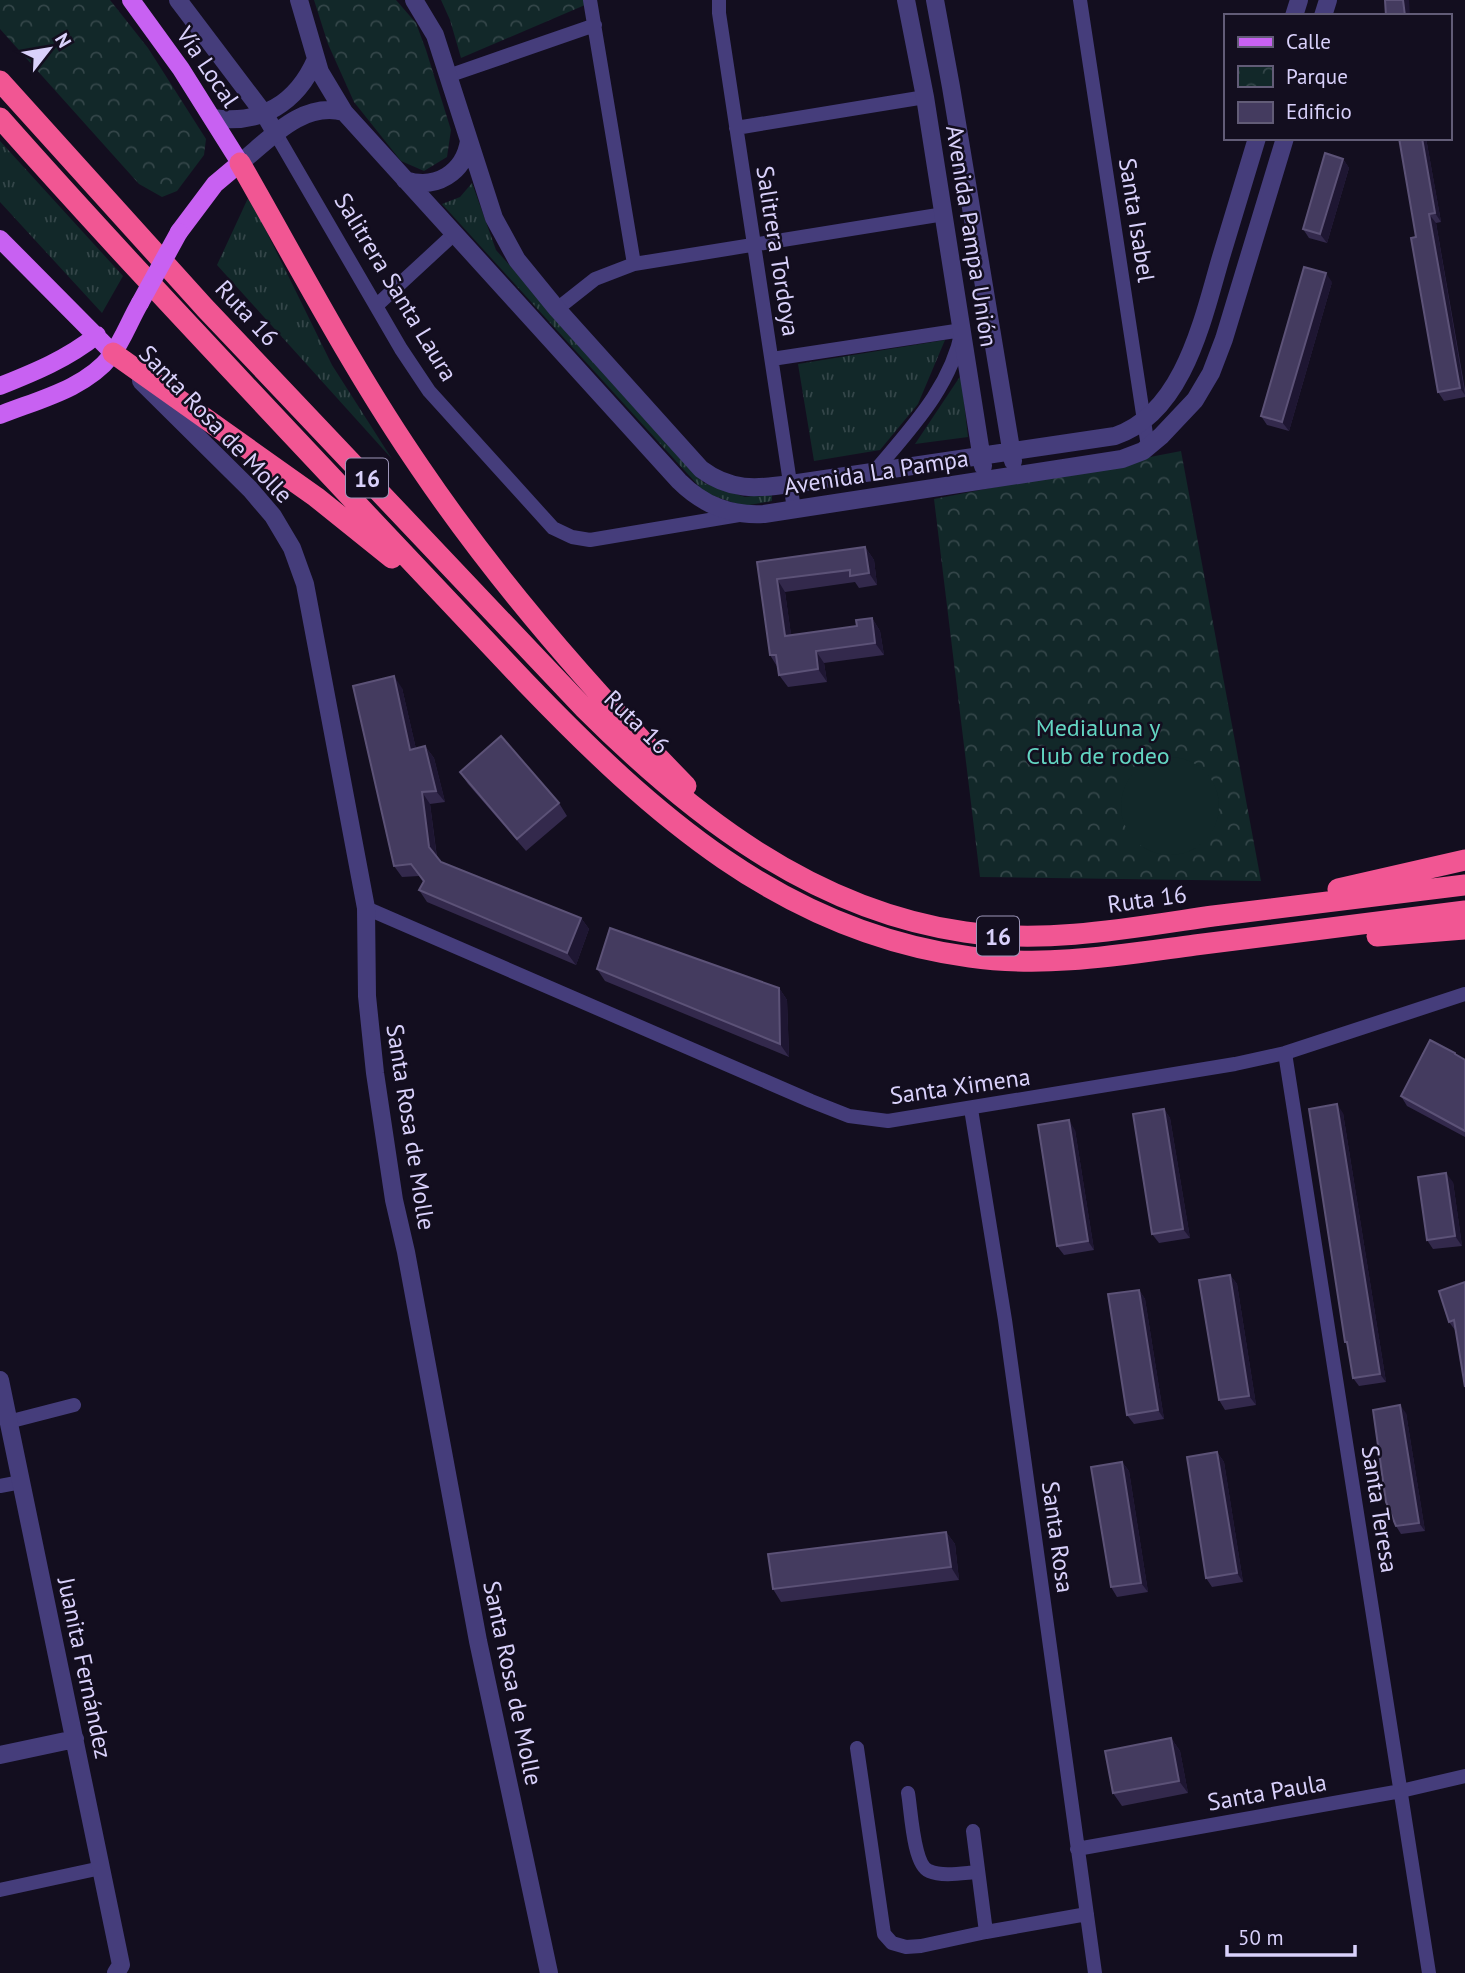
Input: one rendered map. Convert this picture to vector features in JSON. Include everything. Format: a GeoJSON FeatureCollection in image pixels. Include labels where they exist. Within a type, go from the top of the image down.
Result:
{"type":"FeatureCollection","features":[{"type":"Feature","properties":{"kind":"highway","name":"Ruta 16"},"geometry":{"type":"LineString","coordinates":[[0,81],[205,307],[584,708],[660,780],[755,853],[816,886],[876,910],[939,928],[990,935],[1038,937],[1083,934],[1465,885]]}},
{"type":"Feature","properties":{"kind":"highway","name":"Ruta 16"},"geometry":{"type":"LineString","coordinates":[[0,118],[185,321],[585,744],[637,793],[725,862],[794,902],[868,933],[905,944],[970,958],[1058,961],[1465,911]]}},
{"type":"Feature","properties":{"kind":"highway"},"geometry":{"type":"LineString","coordinates":[[240,163],[392,426],[486,561],[563,654],[636,735],[755,853]]}},
{"type":"Feature","properties":{"kind":"highway"},"geometry":{"type":"LineString","coordinates":[[113,354],[337,512],[486,641]]}},
{"type":"Feature","properties":{"kind":"highway"},"geometry":{"type":"LineString","coordinates":[[1254,911],[1465,860]]}},
{"type":"Feature","properties":{"kind":"highway"},"geometry":{"type":"LineString","coordinates":[[1124,954],[1465,929]]}},
{"type":"Feature","properties":{"kind":"main road","name":"Vía Local"},"geometry":{"type":"LineString","coordinates":[[131,0],[181,69],[240,163]]}},
{"type":"Feature","properties":{"kind":"main road"},"geometry":{"type":"LineString","coordinates":[[0,415],[85,379],[113,354],[179,232],[209,191],[240,163]]}},
{"type":"Feature","properties":{"kind":"main road"},"geometry":{"type":"LineString","coordinates":[[2,244],[97,335],[113,354]]}},
{"type":"Feature","properties":{"kind":"main road"},"geometry":{"type":"LineString","coordinates":[[0,386],[51,366],[80,349],[97,335]]}},
{"type":"Feature","properties":{"kind":"street","name":"Salitrera Santa Laura"},"geometry":{"type":"LineString","coordinates":[[178,0],[265,115],[376,306],[429,391],[553,528],[572,537],[590,540],[742,514]]}},
{"type":"Feature","properties":{"kind":"street","name":"Avenida La Pampa"},"geometry":{"type":"LineString","coordinates":[[299,0],[326,85],[344,112],[688,490],[709,505],[742,514],[794,509],[1122,459],[1148,447],[1184,413],[1211,373],[1224,339],[1284,140]]}},
{"type":"Feature","properties":{"kind":"street","name":"Avenida La Pampa"},"geometry":{"type":"LineString","coordinates":[[414,0],[435,35],[494,218],[504,240],[530,279],[701,469],[711,477],[744,489],[1115,436],[1132,429],[1171,390],[1191,353],[1256,140]]}},
{"type":"Feature","properties":{"kind":"street"},"geometry":{"type":"LineString","coordinates":[[590,0],[634,264]]}},
{"type":"Feature","properties":{"kind":"street","name":"Salitrera Tordoya"},"geometry":{"type":"LineString","coordinates":[[719,0],[794,509]]}},
{"type":"Feature","properties":{"kind":"street","name":"Avenida Pampa Unión"},"geometry":{"type":"LineString","coordinates":[[906,0],[925,97],[985,480]]}},
{"type":"Feature","properties":{"kind":"street","name":"Avenida Pampa Unión"},"geometry":{"type":"LineString","coordinates":[[935,0],[1015,475]]}},
{"type":"Feature","properties":{"kind":"street","name":"Santa Isabel"},"geometry":{"type":"LineString","coordinates":[[1080,0],[1148,447]]}},
{"type":"Feature","properties":{"kind":"street"},"geometry":{"type":"LineString","coordinates":[[448,75],[595,25]]}},
{"type":"Feature","properties":{"kind":"street"},"geometry":{"type":"LineString","coordinates":[[213,118],[240,120],[265,115],[296,91],[316,58]]}},
{"type":"Feature","properties":{"kind":"street"},"geometry":{"type":"LineString","coordinates":[[736,128],[925,97]]}},
{"type":"Feature","properties":{"kind":"street"},"geometry":{"type":"LineString","coordinates":[[240,163],[297,118],[311,111],[328,109],[344,112]]}},
{"type":"Feature","properties":{"kind":"street"},"geometry":{"type":"LineString","coordinates":[[405,180],[423,184],[449,176],[463,160],[470,141]]}},
{"type":"Feature","properties":{"kind":"street"},"geometry":{"type":"LineString","coordinates":[[557,309],[596,279],[634,264],[944,214]]}},
{"type":"Feature","properties":{"kind":"street"},"geometry":{"type":"LineString","coordinates":[[376,306],[454,234]]}},
{"type":"Feature","properties":{"kind":"street"},"geometry":{"type":"LineString","coordinates":[[772,359],[962,330],[952,364],[935,396],[875,471]]}},
{"type":"Feature","properties":{"kind":"street","name":"Santa Rosa de Molle"},"geometry":{"type":"LineString","coordinates":[[113,354],[250,489],[273,516],[292,548],[305,584],[366,908],[367,996],[375,1073],[394,1200],[478,1641],[549,1973]]}},
{"type":"Feature","properties":{"kind":"street","name":"Santa Ximena"},"geometry":{"type":"LineString","coordinates":[[366,908],[849,1116],[888,1121],[1235,1065],[1285,1053],[1465,994]]}},
{"type":"Feature","properties":{"kind":"street","name":"Santa Teresa"},"geometry":{"type":"LineString","coordinates":[[1285,1053],[1429,1973]]}},
{"type":"Feature","properties":{"kind":"street","name":"Santa Rosa"},"geometry":{"type":"LineString","coordinates":[[971,1109],[1004,1320],[1095,1973]]}},
{"type":"Feature","properties":{"kind":"street","name":"Juanita Fernández"},"geometry":{"type":"LineString","coordinates":[[0,1380],[102,1868],[120,1970]]}},
{"type":"Feature","properties":{"kind":"street"},"geometry":{"type":"LineString","coordinates":[[8,1422],[74,1405]]}},
{"type":"Feature","properties":{"kind":"street"},"geometry":{"type":"LineString","coordinates":[[0,1486],[21,1482]]}},
{"type":"Feature","properties":{"kind":"street"},"geometry":{"type":"LineString","coordinates":[[0,1755],[75,1739]]}},
{"type":"Feature","properties":{"kind":"street"},"geometry":{"type":"LineString","coordinates":[[858,1748],[884,1934],[892,1943],[906,1947],[921,1946],[1087,1914]]}},
{"type":"Feature","properties":{"kind":"street","name":"Santa Paula"},"geometry":{"type":"LineString","coordinates":[[1077,1849],[1401,1791],[1465,1776]]}},
{"type":"Feature","properties":{"kind":"street"},"geometry":{"type":"LineString","coordinates":[[908,1793],[921,1866],[943,1874],[978,1872]]}},
{"type":"Feature","properties":{"kind":"street"},"geometry":{"type":"LineString","coordinates":[[973,1831],[986,1932]]}},
{"type":"Feature","properties":{"kind":"street"},"geometry":{"type":"LineString","coordinates":[[0,1890],[102,1868]]}},
{"type":"Feature","properties":{"kind":"green space"},"geometry":{"type":"Polygon","coordinates":[[[0,0],[110,0],[148,48],[206,139],[204,155],[177,191],[162,197],[139,184],[0,29],[0,0]]]}},
{"type":"Feature","properties":{"kind":"green space"},"geometry":{"type":"Polygon","coordinates":[[[314,0],[396,0],[416,23],[451,130],[447,157],[424,171],[401,161],[354,102],[328,44],[314,0]]]}},
{"type":"Feature","properties":{"kind":"green space"},"geometry":{"type":"Polygon","coordinates":[[[441,0],[584,0],[585,5],[461,58],[441,0]]]}},
{"type":"Feature","properties":{"kind":"green space"},"geometry":{"type":"Polygon","coordinates":[[[0,141],[123,276],[102,313],[0,202],[0,141]]]}},
{"type":"Feature","properties":{"kind":"green space"},"geometry":{"type":"Polygon","coordinates":[[[472,183],[496,250],[704,483],[745,497],[772,493],[772,501],[743,506],[705,493],[442,204],[460,197],[472,183]]]}},
{"type":"Feature","properties":{"kind":"green space"},"geometry":{"type":"Polygon","coordinates":[[[249,196],[332,365],[392,459],[217,265],[249,196]]]}},
{"type":"Feature","properties":{"kind":"green space"},"geometry":{"type":"Polygon","coordinates":[[[945,340],[918,404],[880,450],[814,461],[798,364],[945,340]]]}},
{"type":"Feature","properties":{"kind":"green space"},"geometry":{"type":"Polygon","coordinates":[[[961,375],[968,437],[915,444],[961,375]]]}},
{"type":"Feature","properties":{"kind":"green space","name":"Medialuna y Club de rodeo"},"geometry":{"type":"Polygon","coordinates":[[[1181,451],[1261,881],[980,877],[934,499],[1181,451]]]}},
{"type":"Feature","properties":{"kind":"green space"},"geometry":{"type":"Polygon","coordinates":[[[1170,757],[1189,761],[1205,771],[1215,787],[1219,806],[1215,825],[1205,841],[1189,851],[1170,855],[1151,851],[1135,841],[1125,825],[1121,806],[1125,787],[1135,771],[1151,761],[1170,757]]]}},
{"type":"Feature","properties":{"kind":"building"},"geometry":{"type":"Polygon","coordinates":[[[1385,0],[1403,0],[1405,14],[1386,14],[1385,0]]]}},
{"type":"Feature","properties":{"kind":"building"},"geometry":{"type":"Polygon","coordinates":[[[1399,140],[1422,140],[1435,213],[1429,214],[1460,388],[1438,392],[1411,238],[1416,237],[1399,140]]]}},
{"type":"Feature","properties":{"kind":"building"},"geometry":{"type":"Polygon","coordinates":[[[1325,153],[1343,159],[1320,234],[1303,229],[1325,153]]]}},
{"type":"Feature","properties":{"kind":"building"},"geometry":{"type":"Polygon","coordinates":[[[1304,267],[1326,273],[1282,422],[1261,416],[1304,267]]]}},
{"type":"Feature","properties":{"kind":"building"},"geometry":{"type":"Polygon","coordinates":[[[865,547],[869,573],[850,576],[850,570],[777,579],[785,636],[857,626],[856,620],[872,618],[875,643],[816,651],[818,669],[779,675],[776,655],[770,655],[757,562],[865,547]]]}},
{"type":"Feature","properties":{"kind":"building"},"geometry":{"type":"Polygon","coordinates":[[[394,676],[410,750],[425,746],[436,791],[422,792],[429,847],[441,862],[581,918],[567,953],[419,890],[424,881],[411,864],[394,866],[353,686],[394,676]]]}},
{"type":"Feature","properties":{"kind":"building"},"geometry":{"type":"Polygon","coordinates":[[[501,736],[559,803],[517,839],[460,772],[501,736]]]}},
{"type":"Feature","properties":{"kind":"building"},"geometry":{"type":"Polygon","coordinates":[[[610,928],[779,988],[780,1044],[597,969],[610,928]]]}},
{"type":"Feature","properties":{"kind":"building"},"geometry":{"type":"Polygon","coordinates":[[[1430,1040],[1465,1060],[1465,1131],[1401,1096],[1430,1040]]]}},
{"type":"Feature","properties":{"kind":"building"},"geometry":{"type":"Polygon","coordinates":[[[1337,1104],[1380,1374],[1353,1378],[1309,1109],[1337,1104]]]}},
{"type":"Feature","properties":{"kind":"building"},"geometry":{"type":"Polygon","coordinates":[[[1164,1109],[1183,1229],[1152,1234],[1133,1114],[1164,1109]]]}},
{"type":"Feature","properties":{"kind":"building"},"geometry":{"type":"Polygon","coordinates":[[[1069,1120],[1088,1241],[1057,1246],[1038,1125],[1069,1120]]]}},
{"type":"Feature","properties":{"kind":"building"},"geometry":{"type":"Polygon","coordinates":[[[1446,1173],[1455,1236],[1427,1240],[1418,1177],[1446,1173]]]}},
{"type":"Feature","properties":{"kind":"building"},"geometry":{"type":"Polygon","coordinates":[[[1230,1275],[1249,1396],[1219,1400],[1199,1280],[1230,1275]]]}},
{"type":"Feature","properties":{"kind":"building"},"geometry":{"type":"Polygon","coordinates":[[[1465,1282],[1465,1387],[1454,1320],[1449,1322],[1439,1291],[1465,1282]]]}},
{"type":"Feature","properties":{"kind":"building"},"geometry":{"type":"Polygon","coordinates":[[[1139,1290],[1158,1410],[1127,1415],[1108,1294],[1139,1290]]]}},
{"type":"Feature","properties":{"kind":"building"},"geometry":{"type":"Polygon","coordinates":[[[1400,1405],[1419,1523],[1396,1526],[1386,1502],[1373,1410],[1400,1405]]]}},
{"type":"Feature","properties":{"kind":"building"},"geometry":{"type":"Polygon","coordinates":[[[1217,1452],[1237,1573],[1206,1578],[1187,1457],[1217,1452]]]}},
{"type":"Feature","properties":{"kind":"building"},"geometry":{"type":"Polygon","coordinates":[[[1122,1462],[1141,1583],[1111,1587],[1091,1467],[1122,1462]]]}},
{"type":"Feature","properties":{"kind":"building"},"geometry":{"type":"Polygon","coordinates":[[[946,1532],[951,1567],[773,1589],[768,1554],[946,1532]]]}},
{"type":"Feature","properties":{"kind":"building"},"geometry":{"type":"Polygon","coordinates":[[[1171,1738],[1179,1781],[1113,1793],[1105,1751],[1171,1738]]]}}]}
